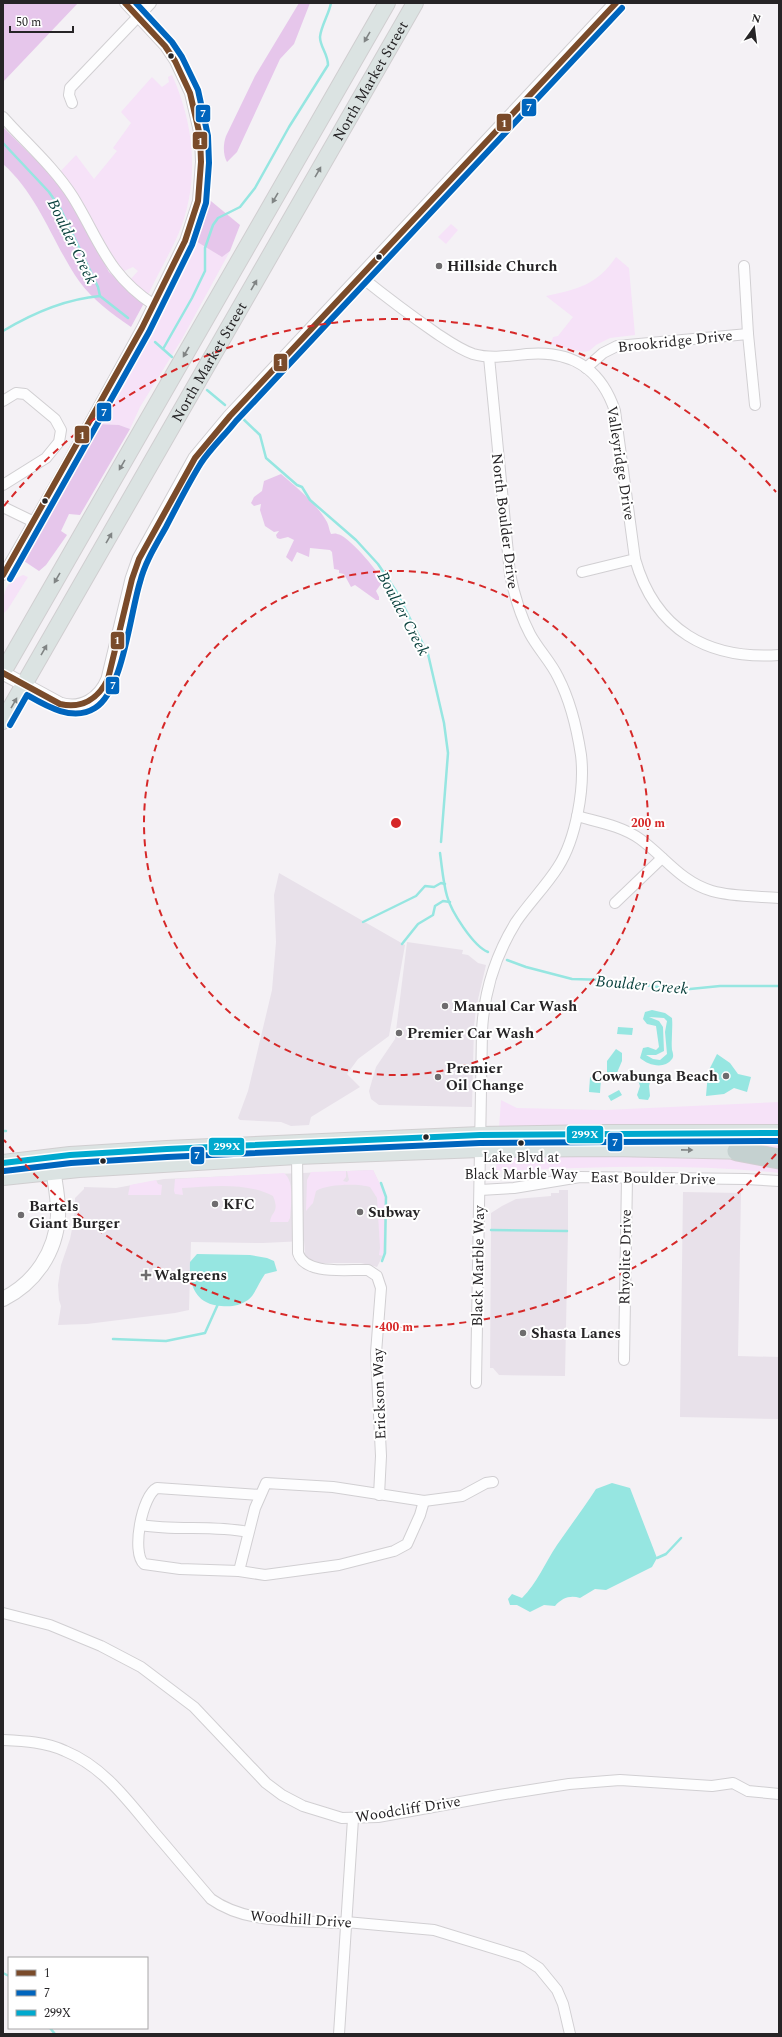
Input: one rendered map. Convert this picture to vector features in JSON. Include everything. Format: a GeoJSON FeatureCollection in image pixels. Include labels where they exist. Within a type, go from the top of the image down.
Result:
{"type":"FeatureCollection","features":[{"type":"Feature","properties":{"kind":"highway"},"geometry":{"type":"LineString","coordinates":[[737,1151],[779,1159]]}},
{"type":"Feature","properties":{"kind":"main road","name":"North Market Street"},"geometry":{"type":"LineString","coordinates":[[3,673],[387,3]]}},
{"type":"Feature","properties":{"kind":"main road","name":"North Market Street"},"geometry":{"type":"LineString","coordinates":[[3,721],[415,3]]}},
{"type":"Feature","properties":{"kind":"main road"},"geometry":{"type":"LineString","coordinates":[[3,1163],[52,1164],[297,1150],[480,1142],[600,1133],[779,1133]]}},
{"type":"Feature","properties":{"kind":"main road"},"geometry":{"type":"LineString","coordinates":[[480,1142],[612,1148],[779,1151]]}},
{"type":"Feature","properties":{"kind":"main road"},"geometry":{"type":"LineString","coordinates":[[3,1177],[52,1164]]}},
{"type":"Feature","properties":{"kind":"main road"},"geometry":{"type":"LineString","coordinates":[[3,1299],[13,1294],[28,1282],[46,1258],[53,1242],[58,1216],[52,1164]]}},
{"type":"Feature","properties":{"kind":"street"},"geometry":{"type":"LineString","coordinates":[[3,575],[34,522],[154,304],[194,217],[200,186],[201,156],[198,127],[185,82],[168,49],[126,3]]}},
{"type":"Feature","properties":{"kind":"street"},"geometry":{"type":"LineString","coordinates":[[72,103],[69,95],[70,88],[151,3]]}},
{"type":"Feature","properties":{"kind":"street"},"geometry":{"type":"LineString","coordinates":[[3,673],[60,704],[67,706],[85,704],[101,692],[108,679],[132,579],[139,559],[195,458],[230,416],[616,3]]}},
{"type":"Feature","properties":{"kind":"street"},"geometry":{"type":"LineString","coordinates":[[3,117],[58,176],[72,197],[113,269],[136,291],[154,304]]}},
{"type":"Feature","properties":{"kind":"street"},"geometry":{"type":"LineString","coordinates":[[744,266],[748,334],[755,405]]}},
{"type":"Feature","properties":{"kind":"street","name":"Valleyridge Drive"},"geometry":{"type":"LineString","coordinates":[[360,276],[417,320],[458,348],[472,354],[489,357],[549,353],[565,357],[586,368],[606,388],[615,411],[635,560],[639,574],[653,601],[667,619],[695,640],[713,649],[751,655],[779,655]]}},
{"type":"Feature","properties":{"kind":"street","name":"Brookridge Drive"},"geometry":{"type":"LineString","coordinates":[[586,368],[603,353],[617,346],[748,334]]}},
{"type":"Feature","properties":{"kind":"street","name":"North Boulder Drive"},"geometry":{"type":"LineString","coordinates":[[480,1142],[482,1019],[485,997],[493,968],[517,921],[559,866],[576,816],[582,776],[576,729],[558,677],[530,634],[515,596],[510,574],[489,357]]}},
{"type":"Feature","properties":{"kind":"street"},"geometry":{"type":"LineString","coordinates":[[3,401],[16,393],[25,394],[55,419],[61,430],[59,442],[46,458],[3,485]]}},
{"type":"Feature","properties":{"kind":"street"},"geometry":{"type":"LineString","coordinates":[[4,508],[34,522]]}},
{"type":"Feature","properties":{"kind":"street"},"geometry":{"type":"LineString","coordinates":[[582,572],[635,560]]}},
{"type":"Feature","properties":{"kind":"street"},"geometry":{"type":"LineString","coordinates":[[576,816],[632,834],[662,858],[675,871],[712,891],[736,895],[779,898]]}},
{"type":"Feature","properties":{"kind":"street"},"geometry":{"type":"LineString","coordinates":[[615,903],[662,858]]}},
{"type":"Feature","properties":{"kind":"street","name":"Black Marble Way"},"geometry":{"type":"LineString","coordinates":[[476,1383],[480,1142]]}},
{"type":"Feature","properties":{"kind":"street","name":"Erickson Way"},"geometry":{"type":"LineString","coordinates":[[297,1150],[298,1245],[301,1260],[313,1268],[368,1270],[375,1274],[380,1282],[380,1307],[376,1353],[381,1456],[379,1495]]}},
{"type":"Feature","properties":{"kind":"street","name":"East Boulder Drive"},"geometry":{"type":"LineString","coordinates":[[480,1190],[514,1188],[570,1178],[746,1179],[779,1181]]}},
{"type":"Feature","properties":{"kind":"street","name":"Rhyolite Drive"},"geometry":{"type":"LineString","coordinates":[[624,1360],[627,1178]]}},
{"type":"Feature","properties":{"kind":"street"},"geometry":{"type":"LineString","coordinates":[[239,1571],[248,1532],[260,1495],[266,1483],[333,1487],[424,1501],[462,1496],[486,1483],[493,1482]]}},
{"type":"Feature","properties":{"kind":"street"},"geometry":{"type":"LineString","coordinates":[[260,1495],[157,1488],[151,1492],[148,1497],[141,1525],[138,1557],[144,1564],[180,1569],[239,1571],[251,1574],[278,1574],[339,1565],[394,1552],[410,1540],[424,1501]]}},
{"type":"Feature","properties":{"kind":"street"},"geometry":{"type":"LineString","coordinates":[[141,1525],[164,1528],[227,1528],[248,1532]]}},
{"type":"Feature","properties":{"kind":"street","name":"Woodcliff Drive"},"geometry":{"type":"LineString","coordinates":[[3,1613],[50,1624],[68,1631],[141,1667],[194,1707],[251,1769],[282,1795],[314,1810],[352,1819],[378,1817],[453,1802],[588,1782],[628,1780],[712,1786],[733,1783],[748,1791],[779,1794]]}},
{"type":"Feature","properties":{"kind":"street","name":"Woodhill Drive"},"geometry":{"type":"LineString","coordinates":[[3,1740],[35,1742],[54,1746],[75,1755],[102,1773],[143,1818],[211,1899],[224,1908],[239,1914],[256,1917],[336,1923],[346,1922],[434,1930],[522,1957],[539,1968],[557,1990],[563,2004],[570,2034]]}},
{"type":"Feature","properties":{"kind":"street"},"geometry":{"type":"LineString","coordinates":[[339,2034],[352,1819]]}},
{"type":"Feature","properties":{"kind":"shaded area"},"geometry":{"type":"Polygon","coordinates":[[[3,3],[78,3],[3,82],[3,3]]]}},
{"type":"Feature","properties":{"kind":"shaded area"},"geometry":{"type":"Polygon","coordinates":[[[299,3],[310,3],[294,44],[280,59],[237,152],[227,162],[224,149],[226,136],[255,76],[299,3]]]}},
{"type":"Feature","properties":{"kind":"shaded area"},"geometry":{"type":"Polygon","coordinates":[[[172,75],[180,94],[190,134],[192,175],[190,195],[178,235],[149,293],[146,295],[130,280],[138,271],[133,267],[122,272],[120,270],[59,173],[76,155],[94,179],[117,151],[113,148],[131,123],[121,112],[152,77],[162,87],[169,82],[168,77],[172,75]]]}},
{"type":"Feature","properties":{"kind":"shaded area"},"geometry":{"type":"Polygon","coordinates":[[[3,127],[56,180],[69,197],[109,272],[144,303],[131,327],[110,312],[84,288],[69,266],[36,205],[26,190],[3,164],[3,127]]]}},
{"type":"Feature","properties":{"kind":"shaded area"},"geometry":{"type":"Polygon","coordinates":[[[206,197],[240,225],[230,251],[222,257],[194,240],[206,197]]]}},
{"type":"Feature","properties":{"kind":"shaded area"},"geometry":{"type":"Polygon","coordinates":[[[451,224],[458,230],[446,244],[438,237],[451,224]]]}},
{"type":"Feature","properties":{"kind":"shaded area"},"geometry":{"type":"Polygon","coordinates":[[[194,240],[222,257],[230,251],[182,339],[140,407],[130,429],[119,425],[97,424],[145,339],[194,240]]]}},
{"type":"Feature","properties":{"kind":"shaded area"},"geometry":{"type":"Polygon","coordinates":[[[616,257],[629,268],[635,335],[610,338],[596,345],[589,351],[583,352],[551,344],[553,337],[558,336],[573,317],[546,296],[577,288],[594,280],[602,274],[616,257]]]}},
{"type":"Feature","properties":{"kind":"shaded area"},"geometry":{"type":"Polygon","coordinates":[[[97,424],[119,425],[130,429],[80,515],[69,514],[61,531],[67,535],[46,565],[39,571],[21,559],[76,466],[97,424]]]}},
{"type":"Feature","properties":{"kind":"shaded area"},"geometry":{"type":"Polygon","coordinates":[[[281,474],[306,496],[323,515],[331,534],[342,536],[348,540],[375,569],[383,581],[376,591],[379,600],[376,600],[355,585],[351,587],[344,574],[339,573],[339,570],[334,569],[332,552],[330,550],[310,548],[309,557],[297,552],[292,562],[286,557],[294,540],[288,537],[280,539],[277,538],[276,535],[279,531],[274,532],[265,526],[260,510],[261,504],[254,506],[251,503],[254,497],[262,491],[264,481],[281,474]]]}},
{"type":"Feature","properties":{"kind":"shaded area"},"geometry":{"type":"Polygon","coordinates":[[[23,575],[28,577],[8,609],[3,614],[4,595],[8,585],[11,581],[23,575]]]}},
{"type":"Feature","properties":{"kind":"shaded area"},"geometry":{"type":"Polygon","coordinates":[[[279,873],[405,945],[389,1036],[358,1059],[347,1074],[360,1087],[311,1117],[309,1125],[291,1126],[281,1122],[240,1120],[238,1118],[248,1091],[272,990],[276,942],[274,895],[279,873]]]}},
{"type":"Feature","properties":{"kind":"shaded area"},"geometry":{"type":"Polygon","coordinates":[[[407,942],[463,950],[462,954],[468,955],[478,963],[486,965],[476,1008],[474,1027],[472,1107],[379,1105],[371,1099],[369,1091],[376,1067],[395,1039],[407,942]]]}},
{"type":"Feature","properties":{"kind":"shaded area"},"geometry":{"type":"Polygon","coordinates":[[[501,1100],[517,1108],[605,1110],[779,1102],[779,1173],[674,1167],[602,1167],[496,1171],[501,1100]]]}},
{"type":"Feature","properties":{"kind":"shaded area"},"geometry":{"type":"Polygon","coordinates":[[[373,1170],[386,1197],[384,1253],[377,1267],[361,1263],[314,1263],[305,1255],[304,1241],[263,1243],[191,1242],[189,1310],[87,1324],[58,1325],[61,1306],[58,1285],[61,1265],[70,1239],[74,1219],[75,1198],[84,1189],[84,1187],[116,1188],[164,1179],[373,1170]]]}},
{"type":"Feature","properties":{"kind":"shaded area"},"geometry":{"type":"Polygon","coordinates":[[[373,1170],[385,1194],[383,1256],[379,1255],[380,1248],[377,1198],[370,1187],[342,1185],[321,1189],[316,1191],[313,1203],[306,1211],[307,1180],[311,1172],[346,1171],[346,1177],[343,1181],[347,1182],[349,1180],[347,1171],[373,1170]]]}},
{"type":"Feature","properties":{"kind":"shaded area"},"geometry":{"type":"Polygon","coordinates":[[[284,1173],[290,1182],[292,1194],[290,1218],[288,1222],[270,1222],[276,1206],[273,1196],[252,1189],[229,1186],[182,1188],[183,1195],[175,1194],[174,1191],[175,1179],[284,1173]]]}},
{"type":"Feature","properties":{"kind":"shaded area"},"geometry":{"type":"Polygon","coordinates":[[[156,1180],[158,1184],[162,1185],[161,1195],[128,1195],[130,1185],[156,1180]]]}},
{"type":"Feature","properties":{"kind":"shaded area"},"geometry":{"type":"Polygon","coordinates":[[[559,1190],[568,1190],[568,1230],[491,1229],[491,1213],[502,1206],[516,1199],[551,1196],[551,1193],[559,1193],[559,1190]]]}},
{"type":"Feature","properties":{"kind":"shaded area"},"geometry":{"type":"Polygon","coordinates":[[[683,1192],[741,1193],[738,1356],[779,1357],[779,1419],[680,1417],[683,1192]]]}},
{"type":"Feature","properties":{"kind":"shaded area"},"geometry":{"type":"Polygon","coordinates":[[[491,1231],[568,1231],[565,1376],[499,1375],[493,1368],[490,1368],[491,1231]]]}},
{"type":"Feature","properties":{"kind":"water"},"geometry":{"type":"Polygon","coordinates":[[[652,1010],[665,1013],[672,1018],[673,1057],[665,1064],[656,1065],[647,1063],[640,1058],[643,1048],[648,1047],[656,1050],[659,1047],[656,1026],[647,1024],[643,1019],[645,1012],[652,1010]],[[649,1017],[659,1021],[663,1027],[664,1051],[656,1055],[646,1055],[653,1059],[660,1060],[667,1054],[665,1032],[667,1021],[664,1018],[649,1017]]]}},
{"type":"Feature","properties":{"kind":"water"},"geometry":{"type":"Polygon","coordinates":[[[618,1027],[633,1028],[632,1035],[617,1034],[618,1027]]]}},
{"type":"Feature","properties":{"kind":"water"},"geometry":{"type":"Polygon","coordinates":[[[616,1049],[622,1053],[622,1061],[616,1075],[610,1078],[607,1075],[607,1061],[616,1049]]]}},
{"type":"Feature","properties":{"kind":"water","name":"Cowabunga Beach"},"geometry":{"type":"Polygon","coordinates":[[[717,1054],[730,1063],[738,1074],[751,1077],[747,1092],[734,1088],[724,1094],[706,1096],[708,1072],[717,1054]]]}},
{"type":"Feature","properties":{"kind":"water"},"geometry":{"type":"Polygon","coordinates":[[[642,1073],[649,1073],[651,1077],[649,1086],[650,1096],[648,1100],[639,1099],[637,1095],[640,1086],[637,1077],[642,1073]]]}},
{"type":"Feature","properties":{"kind":"water"},"geometry":{"type":"Polygon","coordinates":[[[590,1077],[601,1078],[600,1093],[589,1092],[590,1077]]]}},
{"type":"Feature","properties":{"kind":"water"},"geometry":{"type":"Polygon","coordinates":[[[619,1090],[622,1095],[611,1101],[608,1096],[619,1090]]]}},
{"type":"Feature","properties":{"kind":"water"},"geometry":{"type":"Polygon","coordinates":[[[197,1254],[250,1255],[267,1258],[274,1261],[277,1271],[265,1274],[253,1295],[245,1302],[232,1306],[221,1306],[205,1302],[195,1292],[191,1278],[190,1262],[197,1254]]]}},
{"type":"Feature","properties":{"kind":"water"},"geometry":{"type":"Polygon","coordinates":[[[612,1483],[630,1488],[657,1558],[652,1567],[606,1590],[595,1589],[580,1598],[566,1598],[555,1606],[544,1605],[530,1612],[517,1605],[510,1605],[508,1599],[512,1594],[522,1598],[532,1586],[557,1545],[596,1489],[612,1483]]]}},
{"type":"Feature","properties":{"kind":"waterway"},"geometry":{"type":"LineString","coordinates":[[163,349],[192,298],[205,271],[205,248],[213,225],[218,218],[240,207],[255,188],[289,127],[328,65],[327,57],[321,44],[320,37],[331,3]]}},
{"type":"Feature","properties":{"kind":"waterway","name":"Boulder Creek"},"geometry":{"type":"LineString","coordinates":[[3,143],[49,192],[60,208],[98,287],[100,296],[128,318]]}},
{"type":"Feature","properties":{"kind":"waterway"},"geometry":{"type":"LineString","coordinates":[[3,331],[26,318],[50,308],[75,300],[100,296]]}},
{"type":"Feature","properties":{"kind":"waterway","name":"Boulder Creek"},"geometry":{"type":"LineString","coordinates":[[155,342],[172,357]]}},
{"type":"Feature","properties":{"kind":"waterway","name":"Boulder Creek"},"geometry":{"type":"LineString","coordinates":[[207,390],[225,405]]}},
{"type":"Feature","properties":{"kind":"waterway","name":"Boulder Creek"},"geometry":{"type":"LineString","coordinates":[[240,416],[260,435],[266,458],[297,485],[302,487],[310,500],[356,540],[378,564],[396,591],[428,654],[444,723],[448,753],[441,842]]}},
{"type":"Feature","properties":{"kind":"waterway","name":"Boulder Creek"},"geometry":{"type":"LineString","coordinates":[[440,853],[449,902],[469,936],[488,952]]}},
{"type":"Feature","properties":{"kind":"waterway"},"geometry":{"type":"LineString","coordinates":[[363,922],[416,896],[425,886],[434,887],[441,883],[445,884]]}},
{"type":"Feature","properties":{"kind":"waterway"},"geometry":{"type":"LineString","coordinates":[[402,944],[418,924],[433,915],[435,906],[443,901],[450,902]]}},
{"type":"Feature","properties":{"kind":"waterway","name":"Boulder Creek"},"geometry":{"type":"LineString","coordinates":[[507,960],[526,967],[572,979],[608,980],[680,990],[720,986],[779,986]]}},
{"type":"Feature","properties":{"kind":"waterway"},"geometry":{"type":"LineString","coordinates":[[381,1183],[386,1197],[385,1253],[382,1261]]}},
{"type":"Feature","properties":{"kind":"waterway"},"geometry":{"type":"LineString","coordinates":[[491,1230],[567,1231]]}},
{"type":"Feature","properties":{"kind":"waterway"},"geometry":{"type":"LineString","coordinates":[[113,1339],[166,1341],[205,1333],[218,1304]]}},
{"type":"Feature","properties":{"kind":"waterway"},"geometry":{"type":"LineString","coordinates":[[657,1558],[666,1554],[681,1538]]}},
{"type":"Feature","properties":{"kind":"waterway"},"geometry":{"type":"LineString","coordinates":[[3,1973],[8,1976]]}},
{"type":"Feature","properties":{"kind":"waterway"},"geometry":{"type":"LineString","coordinates":[[51,2029],[55,2034]]}},
{"type":"Feature","properties":{"kind":"transit line","name":"1"},"geometry":{"type":"LineString","coordinates":[[3,575],[142,328],[185,241],[198,201],[201,162],[200,136],[190,93],[175,61],[165,46],[125,3]]}},
{"type":"Feature","properties":{"kind":"transit line","name":"7"},"geometry":{"type":"LineString","coordinates":[[10,579],[149,332],[192,245],[206,203],[209,163],[208,136],[198,90],[182,57],[172,42],[136,3]]}},
{"type":"Feature","properties":{"kind":"transit line","name":"1"},"geometry":{"type":"LineString","coordinates":[[3,673],[60,704],[82,704],[94,697],[99,692],[108,679],[132,579],[139,559],[195,458],[230,416],[616,3]]}},
{"type":"Feature","properties":{"kind":"transit line","name":"7"},"geometry":{"type":"LineString","coordinates":[[10,725],[27,695],[51,708],[69,713],[87,712],[95,708],[105,699],[119,669],[142,575],[151,554],[205,457],[236,421],[622,8]]}},
{"type":"Feature","properties":{"kind":"transit line","name":"299X"},"geometry":{"type":"LineString","coordinates":[[3,1163],[70,1155],[167,1149],[480,1135],[779,1133]]}},
{"type":"Feature","properties":{"kind":"transit line","name":"7"},"geometry":{"type":"LineString","coordinates":[[4,1171],[71,1163],[167,1157],[480,1143],[779,1141]]}},
{"type":"Feature","properties":{"kind":"place","name":"Hillside Church"},"geometry":{"type":"Point","coordinates":[439,266]}},
{"type":"Feature","properties":{"kind":"place","name":"Manual Car Wash"},"geometry":{"type":"Point","coordinates":[445,1006]}},
{"type":"Feature","properties":{"kind":"place","name":"Premier Car Wash"},"geometry":{"type":"Point","coordinates":[399,1033]}},
{"type":"Feature","properties":{"kind":"place","name":"Cowabunga Beach"},"geometry":{"type":"Point","coordinates":[726,1076]}},
{"type":"Feature","properties":{"kind":"place","name":"Premier Oil Change"},"geometry":{"type":"Point","coordinates":[438,1077]}},
{"type":"Feature","properties":{"kind":"place","name":"Lake Blvd at Black Marble Way"},"geometry":{"type":"Point","coordinates":[521,1143]}},
{"type":"Feature","properties":{"kind":"place","name":"KFC"},"geometry":{"type":"Point","coordinates":[215,1204]}},
{"type":"Feature","properties":{"kind":"place","name":"Subway"},"geometry":{"type":"Point","coordinates":[360,1212]}},
{"type":"Feature","properties":{"kind":"place","name":"Bartels Giant Burger"},"geometry":{"type":"Point","coordinates":[21,1215]}},
{"type":"Feature","properties":{"kind":"place","name":"Walgreens"},"geometry":{"type":"Point","coordinates":[146,1275]}},
{"type":"Feature","properties":{"kind":"place","name":"Shasta Lanes"},"geometry":{"type":"Point","coordinates":[523,1333]}}]}
